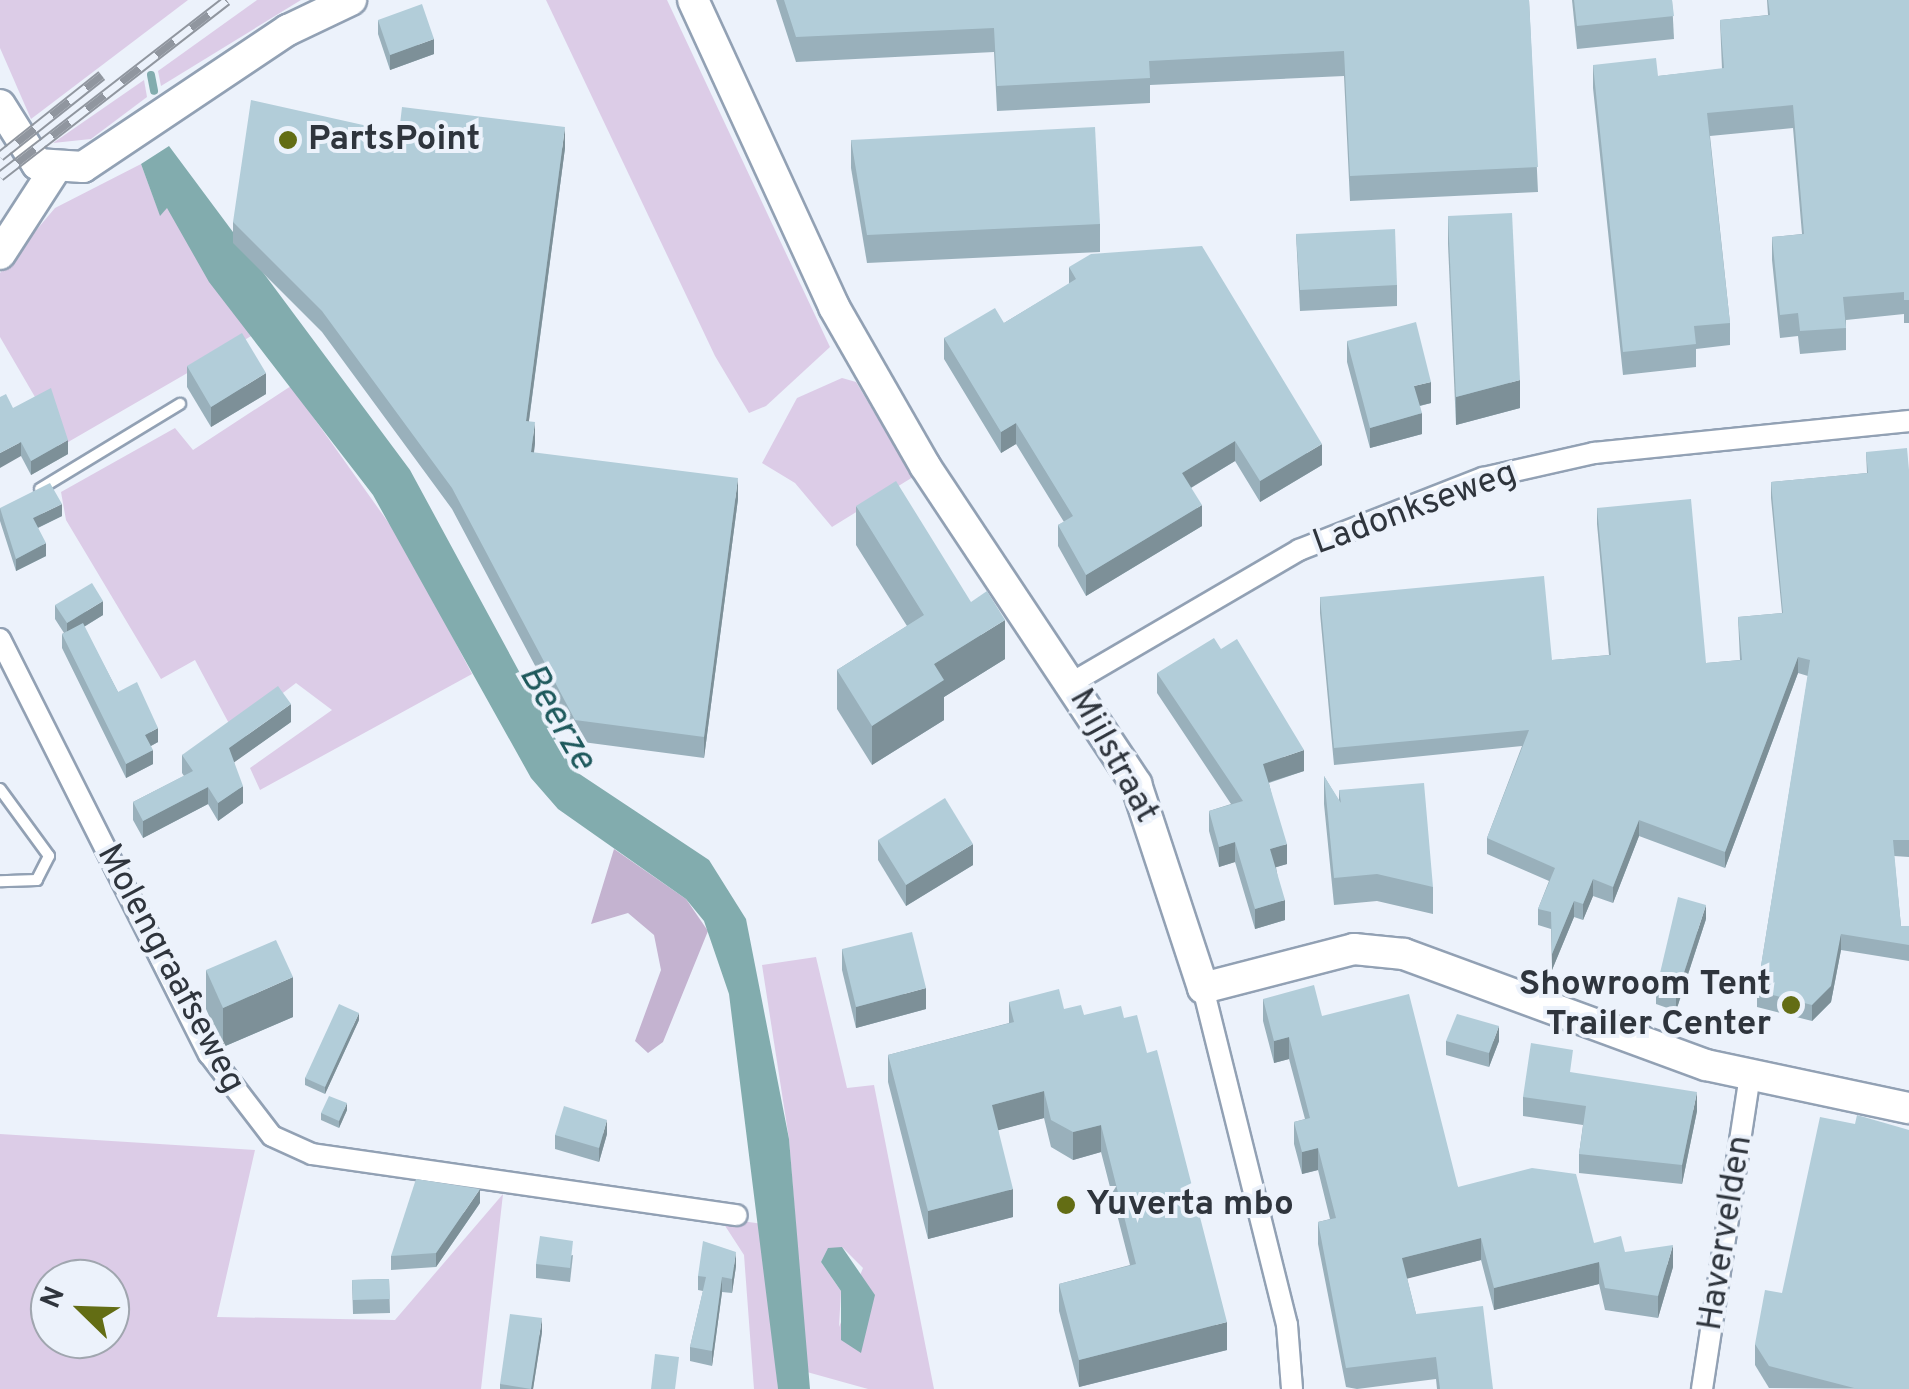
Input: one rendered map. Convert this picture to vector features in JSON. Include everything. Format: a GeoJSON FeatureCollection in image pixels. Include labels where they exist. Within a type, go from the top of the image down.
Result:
{"type":"FeatureCollection","features":[{"type":"Feature","properties":{"kind":"main road"},"geometry":{"type":"LineString","coordinates":[[0,105],[32,159],[55,170],[100,159],[288,30],[350,0]]}},
{"type":"Feature","properties":{"kind":"main road","name":"Mijlstraat"},"geometry":{"type":"LineString","coordinates":[[693,0],[834,307],[925,466],[1074,682],[1155,827],[1203,988]]}},
{"type":"Feature","properties":{"kind":"main road"},"geometry":{"type":"LineString","coordinates":[[0,254],[55,170]]}},
{"type":"Feature","properties":{"kind":"main road"},"geometry":{"type":"LineString","coordinates":[[1203,988],[1354,948],[1404,954],[1750,1076],[1909,1108]]}},
{"type":"Feature","properties":{"kind":"street","name":"Ladonkseweg"},"geometry":{"type":"LineString","coordinates":[[1074,682],[1300,550],[1483,478],[1630,448],[1909,422]]}},
{"type":"Feature","properties":{"kind":"street","name":"Molengraafseweg"},"geometry":{"type":"LineString","coordinates":[[0,639],[210,1054],[272,1136],[312,1154],[737,1215]]}},
{"type":"Feature","properties":{"kind":"street"},"geometry":{"type":"LineString","coordinates":[[1203,988],[1287,1325],[1292,1389]]}},
{"type":"Feature","properties":{"kind":"street","name":"Havervelden"},"geometry":{"type":"LineString","coordinates":[[1702,1389],[1750,1076]]}},
{"type":"Feature","properties":{"kind":"lane"},"geometry":{"type":"LineString","coordinates":[[17,502],[180,404]]}},
{"type":"Feature","properties":{"kind":"lane"},"geometry":{"type":"LineString","coordinates":[[0,789],[49,856],[38,880],[0,881]]}},
{"type":"Feature","properties":{"kind":"shaded area"},"geometry":{"type":"Polygon","coordinates":[[[0,0],[188,0],[31,119],[0,48],[0,0]]]}},
{"type":"Feature","properties":{"kind":"shaded area"},"geometry":{"type":"Polygon","coordinates":[[[257,0],[301,0],[161,86],[158,71],[257,0]]]}},
{"type":"Feature","properties":{"kind":"shaded area"},"geometry":{"type":"Polygon","coordinates":[[[546,0],[667,0],[830,347],[766,406],[749,413],[715,356],[546,0]]]}},
{"type":"Feature","properties":{"kind":"shaded area"},"geometry":{"type":"Polygon","coordinates":[[[144,80],[147,97],[91,139],[53,143],[144,80]]]}},
{"type":"Feature","properties":{"kind":"shaded area"},"geometry":{"type":"Polygon","coordinates":[[[169,146],[410,470],[572,769],[709,860],[746,919],[789,1139],[810,1389],[778,1389],[729,994],[704,921],[686,899],[558,809],[531,778],[373,495],[209,282],[167,208],[160,216],[141,164],[169,146]]]}},
{"type":"Feature","properties":{"kind":"shaded area"},"geometry":{"type":"Polygon","coordinates":[[[141,164],[160,215],[167,207],[253,335],[63,445],[0,337],[0,273],[55,208],[141,164]]]}},
{"type":"Feature","properties":{"kind":"shaded area"},"geometry":{"type":"Polygon","coordinates":[[[842,378],[856,382],[913,477],[832,527],[795,483],[762,463],[797,398],[842,378]]]}},
{"type":"Feature","properties":{"kind":"shaded area"},"geometry":{"type":"Polygon","coordinates":[[[291,386],[403,543],[472,674],[260,790],[250,768],[332,710],[296,683],[233,731],[195,660],[161,679],[66,520],[61,492],[175,428],[193,450],[291,386]]]}},
{"type":"Feature","properties":{"kind":"shaded area"},"geometry":{"type":"Polygon","coordinates":[[[614,849],[686,899],[708,931],[663,1042],[648,1053],[635,1041],[661,970],[654,935],[628,913],[591,924],[614,849]]]}},
{"type":"Feature","properties":{"kind":"shaded area"},"geometry":{"type":"Polygon","coordinates":[[[816,957],[847,1088],[874,1085],[934,1389],[868,1389],[807,1372],[789,1139],[762,965],[816,957]],[[842,1247],[821,1262],[841,1291],[839,1327],[863,1268],[842,1247]]]}},
{"type":"Feature","properties":{"kind":"shaded area"},"geometry":{"type":"Polygon","coordinates":[[[0,1134],[255,1150],[217,1317],[395,1320],[503,1194],[481,1389],[0,1389],[0,1134]]]}},
{"type":"Feature","properties":{"kind":"shaded area"},"geometry":{"type":"Polygon","coordinates":[[[720,1218],[763,1224],[778,1389],[754,1389],[744,1255],[720,1218]]]}},
{"type":"Feature","properties":{"kind":"shaded area"},"geometry":{"type":"Polygon","coordinates":[[[842,1247],[875,1295],[861,1353],[841,1340],[841,1291],[821,1262],[828,1248],[842,1247]]]}},
{"type":"Feature","properties":{"kind":"building"},"geometry":{"type":"Polygon","coordinates":[[[784,0],[1529,0],[1538,167],[1350,176],[1344,51],[1149,61],[1150,78],[997,86],[994,28],[796,37],[784,0]]]}},
{"type":"Feature","properties":{"kind":"building"},"geometry":{"type":"Polygon","coordinates":[[[1574,0],[1672,0],[1674,16],[1577,26],[1574,0]]]}},
{"type":"Feature","properties":{"kind":"building"},"geometry":{"type":"Polygon","coordinates":[[[1768,0],[1909,0],[1909,300],[1904,300],[1904,292],[1843,297],[1846,328],[1800,331],[1798,313],[1780,315],[1772,237],[1804,234],[1793,105],[1707,113],[1730,323],[1694,326],[1696,344],[1623,352],[1593,65],[1656,58],[1658,76],[1724,68],[1720,20],[1770,15],[1768,0]]]}},
{"type":"Feature","properties":{"kind":"building"},"geometry":{"type":"Polygon","coordinates":[[[422,4],[434,39],[390,55],[378,20],[422,4]]]}},
{"type":"Feature","properties":{"kind":"building"},"geometry":{"type":"Polygon","coordinates":[[[251,100],[399,133],[402,107],[565,127],[526,421],[535,422],[531,452],[738,478],[704,737],[575,720],[452,488],[322,311],[233,222],[251,100]]]}},
{"type":"Feature","properties":{"kind":"building"},"geometry":{"type":"Polygon","coordinates":[[[1095,127],[1100,224],[867,235],[851,140],[1095,127]]]}},
{"type":"Feature","properties":{"kind":"building"},"geometry":{"type":"Polygon","coordinates":[[[1512,213],[1520,380],[1456,397],[1448,216],[1512,213]]]}},
{"type":"Feature","properties":{"kind":"building"},"geometry":{"type":"Polygon","coordinates":[[[1395,229],[1397,285],[1300,290],[1296,234],[1395,229]]]}},
{"type":"Feature","properties":{"kind":"building"},"geometry":{"type":"Polygon","coordinates":[[[1202,246],[1322,444],[1260,481],[1235,441],[1182,473],[1202,505],[1086,575],[1058,525],[1073,516],[1016,423],[1001,432],[944,338],[995,308],[1004,323],[1076,279],[1069,267],[1091,254],[1202,246]]]}},
{"type":"Feature","properties":{"kind":"building"},"geometry":{"type":"Polygon","coordinates":[[[1416,322],[1431,382],[1414,386],[1422,413],[1370,428],[1347,341],[1416,322]]]}},
{"type":"Feature","properties":{"kind":"building"},"geometry":{"type":"Polygon","coordinates":[[[242,333],[266,373],[211,407],[187,366],[242,333]]]}},
{"type":"Feature","properties":{"kind":"building"},"geometry":{"type":"Polygon","coordinates":[[[51,388],[68,440],[31,461],[21,442],[0,453],[0,397],[6,394],[13,408],[51,388]]]}},
{"type":"Feature","properties":{"kind":"building"},"geometry":{"type":"Polygon","coordinates":[[[1907,448],[1909,840],[1893,840],[1901,926],[1909,926],[1909,945],[1841,934],[1831,986],[1812,1005],[1757,991],[1810,660],[1798,657],[1725,852],[1639,820],[1613,887],[1593,879],[1583,904],[1574,901],[1552,954],[1551,912],[1538,909],[1555,868],[1487,838],[1529,730],[1334,748],[1320,597],[1544,576],[1552,660],[1611,655],[1597,508],[1691,499],[1706,663],[1742,660],[1738,617],[1783,613],[1771,482],[1868,473],[1866,452],[1907,448]]]}},
{"type":"Feature","properties":{"kind":"building"},"geometry":{"type":"Polygon","coordinates":[[[896,481],[971,602],[987,591],[1005,620],[934,664],[944,680],[872,726],[837,670],[924,615],[856,506],[896,481]]]}},
{"type":"Feature","properties":{"kind":"building"},"geometry":{"type":"Polygon","coordinates":[[[50,483],[62,504],[33,518],[46,543],[16,559],[0,508],[50,483]]]}},
{"type":"Feature","properties":{"kind":"building"},"geometry":{"type":"Polygon","coordinates":[[[92,583],[103,601],[67,623],[55,605],[92,583]]]}},
{"type":"Feature","properties":{"kind":"building"},"geometry":{"type":"Polygon","coordinates":[[[83,623],[118,692],[137,682],[158,728],[145,735],[153,750],[126,764],[62,634],[83,623]]]}},
{"type":"Feature","properties":{"kind":"building"},"geometry":{"type":"Polygon","coordinates":[[[1214,638],[1221,649],[1237,639],[1304,750],[1263,764],[1287,844],[1270,849],[1285,900],[1255,909],[1235,842],[1219,847],[1209,811],[1243,801],[1157,673],[1214,638]]]}},
{"type":"Feature","properties":{"kind":"building"},"geometry":{"type":"Polygon","coordinates":[[[278,686],[291,704],[229,748],[243,786],[218,803],[208,787],[143,821],[133,802],[193,771],[182,755],[278,686]]]}},
{"type":"Feature","properties":{"kind":"building"},"geometry":{"type":"Polygon","coordinates":[[[1324,776],[1341,803],[1339,790],[1424,783],[1433,887],[1377,874],[1334,878],[1324,776]]]}},
{"type":"Feature","properties":{"kind":"building"},"geometry":{"type":"Polygon","coordinates":[[[945,798],[973,844],[906,885],[878,840],[945,798]]]}},
{"type":"Feature","properties":{"kind":"building"},"geometry":{"type":"Polygon","coordinates":[[[1678,897],[1706,905],[1676,997],[1656,990],[1678,897]]]}},
{"type":"Feature","properties":{"kind":"building"},"geometry":{"type":"Polygon","coordinates":[[[912,932],[926,988],[856,1007],[842,949],[912,932]]]}},
{"type":"Feature","properties":{"kind":"building"},"geometry":{"type":"Polygon","coordinates":[[[276,940],[293,977],[223,1008],[206,970],[276,940]]]}},
{"type":"Feature","properties":{"kind":"building"},"geometry":{"type":"Polygon","coordinates":[[[1314,985],[1322,1016],[1409,994],[1458,1187],[1532,1168],[1576,1174],[1594,1243],[1621,1236],[1625,1252],[1673,1245],[1658,1296],[1605,1288],[1599,1262],[1494,1288],[1481,1238],[1402,1258],[1416,1314],[1483,1306],[1493,1389],[1440,1389],[1436,1357],[1346,1368],[1318,1222],[1336,1218],[1318,1148],[1302,1152],[1294,1122],[1310,1118],[1289,1037],[1274,1041],[1263,999],[1314,985]]]}},
{"type":"Feature","properties":{"kind":"building"},"geometry":{"type":"Polygon","coordinates":[[[1059,989],[1064,1009],[1081,1005],[1084,1015],[1121,1006],[1124,1018],[1137,1015],[1147,1053],[1157,1050],[1227,1322],[1079,1360],[1059,1284],[1136,1264],[1101,1125],[1073,1132],[1051,1120],[1044,1091],[992,1105],[1013,1189],[928,1211],[888,1055],[1014,1022],[1009,1002],[1059,989]]]}},
{"type":"Feature","properties":{"kind":"building"},"geometry":{"type":"Polygon","coordinates":[[[339,1004],[359,1013],[325,1087],[305,1078],[339,1004]]]}},
{"type":"Feature","properties":{"kind":"building"},"geometry":{"type":"Polygon","coordinates":[[[1457,1014],[1499,1026],[1489,1053],[1446,1041],[1457,1014]]]}},
{"type":"Feature","properties":{"kind":"building"},"geometry":{"type":"Polygon","coordinates":[[[1531,1043],[1573,1050],[1570,1072],[1697,1092],[1682,1165],[1579,1154],[1586,1106],[1523,1097],[1531,1043]]]}},
{"type":"Feature","properties":{"kind":"building"},"geometry":{"type":"Polygon","coordinates":[[[329,1096],[347,1103],[339,1121],[321,1113],[329,1096]]]}},
{"type":"Feature","properties":{"kind":"building"},"geometry":{"type":"Polygon","coordinates":[[[564,1106],[607,1120],[599,1148],[555,1135],[564,1106]]]}},
{"type":"Feature","properties":{"kind":"building"},"geometry":{"type":"Polygon","coordinates":[[[1857,1115],[1909,1130],[1909,1389],[1858,1389],[1769,1366],[1755,1344],[1765,1290],[1782,1293],[1820,1117],[1855,1124],[1857,1115]]]}},
{"type":"Feature","properties":{"kind":"building"},"geometry":{"type":"Polygon","coordinates":[[[416,1179],[480,1189],[436,1253],[391,1256],[416,1179]]]}},
{"type":"Feature","properties":{"kind":"building"},"geometry":{"type":"Polygon","coordinates":[[[540,1236],[573,1241],[570,1268],[536,1264],[540,1236]]]}},
{"type":"Feature","properties":{"kind":"building"},"geometry":{"type":"Polygon","coordinates":[[[703,1241],[736,1252],[732,1279],[722,1277],[712,1351],[690,1347],[706,1277],[698,1276],[703,1241]]]}},
{"type":"Feature","properties":{"kind":"building"},"geometry":{"type":"Polygon","coordinates":[[[389,1279],[390,1299],[353,1300],[352,1280],[389,1279]]]}},
{"type":"Feature","properties":{"kind":"building"},"geometry":{"type":"Polygon","coordinates":[[[510,1314],[542,1318],[531,1389],[500,1384],[510,1314]]]}},
{"type":"Feature","properties":{"kind":"building"},"geometry":{"type":"Polygon","coordinates":[[[655,1354],[679,1357],[675,1389],[651,1389],[655,1354]]]}},
{"type":"Feature","properties":{"kind":"waterway","name":"Beerze"},"geometry":{"type":"LineString","coordinates":[[151,75],[154,91]]}},
{"type":"Feature","properties":{"kind":"railway"},"geometry":{"type":"LineString","coordinates":[[0,176],[227,0]]}},
{"type":"Feature","properties":{"kind":"railway"},"geometry":{"type":"LineString","coordinates":[[0,156],[102,75]]}},
{"type":"Feature","properties":{"kind":"place","name":"PartsPoint"},"geometry":{"type":"Point","coordinates":[288,140]}},
{"type":"Feature","properties":{"kind":"place","name":"Showroom Tent Trailer Center"},"geometry":{"type":"Point","coordinates":[1791,1005]}},
{"type":"Feature","properties":{"kind":"place","name":"Yuverta mbo"},"geometry":{"type":"Point","coordinates":[1066,1205]}}]}
